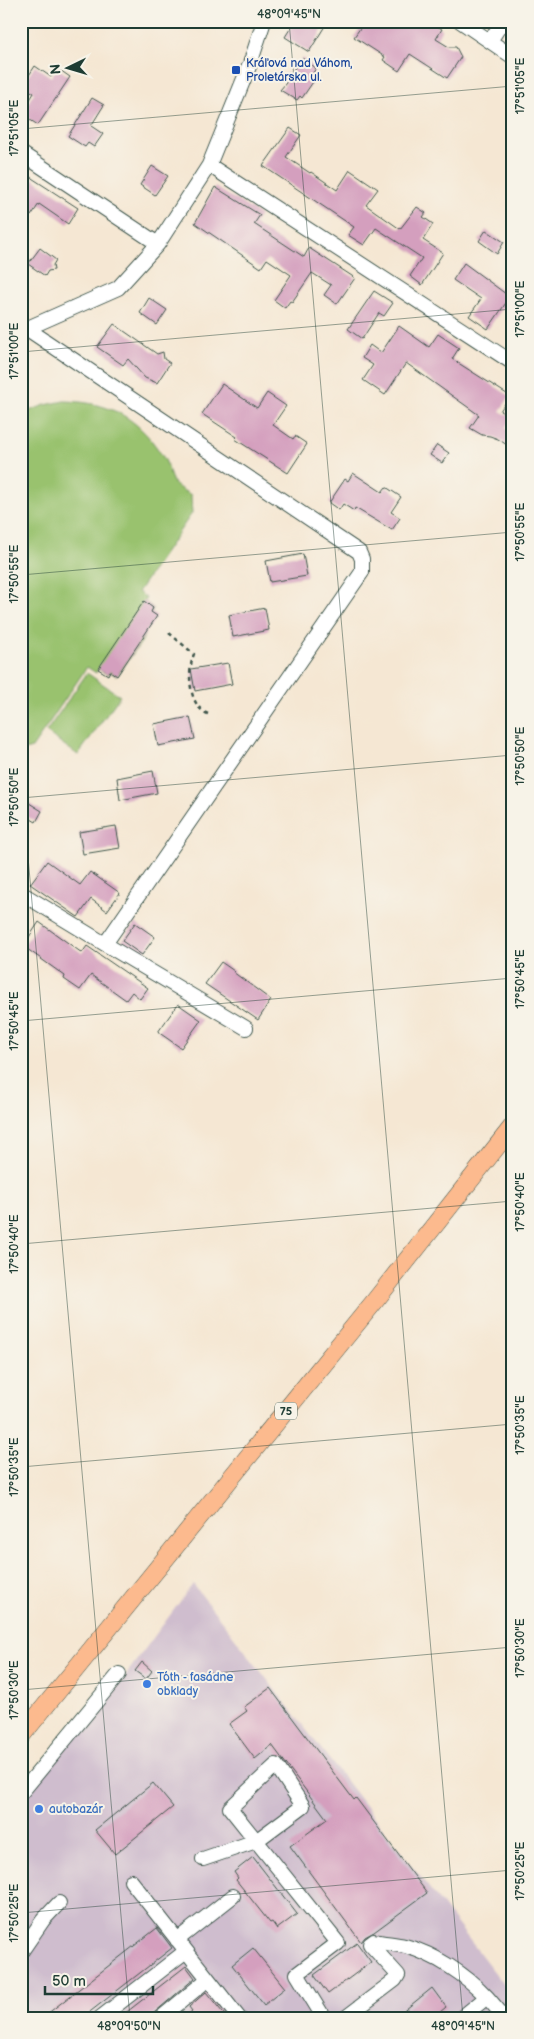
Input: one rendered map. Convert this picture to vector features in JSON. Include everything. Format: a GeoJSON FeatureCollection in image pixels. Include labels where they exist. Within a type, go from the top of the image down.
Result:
{"type":"FeatureCollection","features":[{"type":"Feature","properties":{"kind":"main road","name":"75"},"geometry":{"type":"LineString","coordinates":[[21,1736],[374,1302],[513,1126]]}},
{"type":"Feature","properties":{"kind":"street"},"geometry":{"type":"LineString","coordinates":[[24,330],[118,288],[158,244],[209,164],[250,64],[264,21]]}},
{"type":"Feature","properties":{"kind":"street"},"geometry":{"type":"LineString","coordinates":[[460,21],[513,57]]}},
{"type":"Feature","properties":{"kind":"street"},"geometry":{"type":"LineString","coordinates":[[490,41],[503,21]]}},
{"type":"Feature","properties":{"kind":"street"},"geometry":{"type":"LineString","coordinates":[[21,153],[158,244]]}},
{"type":"Feature","properties":{"kind":"street"},"geometry":{"type":"LineString","coordinates":[[209,164],[513,363]]}},
{"type":"Feature","properties":{"kind":"street"},"geometry":{"type":"LineString","coordinates":[[24,330],[358,552],[362,559],[362,572],[105,944]]}},
{"type":"Feature","properties":{"kind":"street"},"geometry":{"type":"LineString","coordinates":[[26,896],[246,1028]]}},
{"type":"Feature","properties":{"kind":"street"},"geometry":{"type":"LineString","coordinates":[[21,1793],[119,1674]]}},
{"type":"Feature","properties":{"kind":"street"},"geometry":{"type":"LineString","coordinates":[[203,1859],[256,1841],[303,1806],[276,1765],[230,1808],[256,1841],[338,1943],[297,1974],[324,2018]]}},
{"type":"Feature","properties":{"kind":"street"},"geometry":{"type":"LineString","coordinates":[[131,1881],[239,2018]]}},
{"type":"Feature","properties":{"kind":"street"},"geometry":{"type":"LineString","coordinates":[[100,2018],[182,1945],[233,1896]]}},
{"type":"Feature","properties":{"kind":"street"},"geometry":{"type":"LineString","coordinates":[[21,1952],[43,1920],[59,1903]]}},
{"type":"Feature","properties":{"kind":"street"},"geometry":{"type":"LineString","coordinates":[[344,2018],[395,1980],[398,1975],[370,1944],[374,1941],[406,1947],[434,1958],[474,1983],[505,2018]]}},
{"type":"Feature","properties":{"kind":"street"},"geometry":{"type":"LineString","coordinates":[[161,2018],[208,1979]]}},
{"type":"Feature","properties":{"kind":"street"},"geometry":{"type":"LineString","coordinates":[[461,2018],[487,1997]]}},
{"type":"Feature","properties":{"kind":"path"},"geometry":{"type":"LineString","coordinates":[[169,633],[194,654],[189,667],[194,699],[201,712],[208,714]]}},
{"type":"Feature","properties":{"kind":"shaded area"},"geometry":{"type":"Polygon","coordinates":[[[193,1584],[513,1996],[513,2018],[21,2018],[21,1799],[108,1699],[193,1584]]]}},
{"type":"Feature","properties":{"kind":"green space"},"geometry":{"type":"Polygon","coordinates":[[[64,401],[81,402],[111,409],[135,424],[146,434],[165,460],[174,484],[191,495],[192,513],[138,592],[146,598],[144,601],[153,608],[142,641],[117,676],[110,672],[108,675],[98,669],[96,673],[87,667],[32,748],[21,751],[21,414],[45,405],[64,401]]]}},
{"type":"Feature","properties":{"kind":"green space"},"geometry":{"type":"Polygon","coordinates":[[[87,673],[120,696],[78,755],[46,732],[87,673]]]}},
{"type":"Feature","properties":{"kind":"building"},"geometry":{"type":"Polygon","coordinates":[[[295,21],[328,21],[309,52],[285,37],[295,21]]]}},
{"type":"Feature","properties":{"kind":"building"},"geometry":{"type":"Polygon","coordinates":[[[365,21],[429,21],[442,29],[436,39],[449,47],[456,47],[461,57],[447,78],[410,54],[399,71],[383,60],[385,57],[354,37],[365,21]]]}},
{"type":"Feature","properties":{"kind":"building"},"geometry":{"type":"Polygon","coordinates":[[[302,58],[316,68],[313,73],[317,76],[302,98],[300,96],[297,100],[280,90],[286,83],[284,74],[291,73],[302,58]]]}},
{"type":"Feature","properties":{"kind":"building"},"geometry":{"type":"Polygon","coordinates":[[[35,66],[51,77],[57,68],[70,77],[38,125],[21,114],[34,93],[22,86],[35,66]]]}},
{"type":"Feature","properties":{"kind":"building"},"geometry":{"type":"Polygon","coordinates":[[[92,98],[104,105],[91,126],[103,134],[94,147],[88,143],[85,147],[68,136],[92,98]]]}},
{"type":"Feature","properties":{"kind":"building"},"geometry":{"type":"Polygon","coordinates":[[[290,128],[301,135],[286,157],[337,190],[350,170],[378,189],[366,205],[400,229],[417,207],[426,213],[423,217],[433,224],[423,240],[443,253],[422,285],[410,276],[422,258],[376,228],[364,245],[348,235],[354,227],[263,166],[290,128]]]}},
{"type":"Feature","properties":{"kind":"building"},"geometry":{"type":"Polygon","coordinates":[[[152,166],[168,176],[155,195],[140,185],[152,166]]]}},
{"type":"Feature","properties":{"kind":"building"},"geometry":{"type":"Polygon","coordinates":[[[21,171],[78,208],[68,224],[39,204],[31,216],[21,209],[21,171]]]}},
{"type":"Feature","properties":{"kind":"building"},"geometry":{"type":"Polygon","coordinates":[[[215,187],[260,215],[254,224],[304,257],[309,248],[355,278],[337,304],[324,295],[331,285],[312,273],[292,302],[290,301],[285,308],[274,300],[291,275],[267,259],[261,268],[195,223],[215,187]]]}},
{"type":"Feature","properties":{"kind":"building"},"geometry":{"type":"Polygon","coordinates":[[[486,230],[504,242],[497,254],[479,241],[486,230]]]}},
{"type":"Feature","properties":{"kind":"building"},"geometry":{"type":"Polygon","coordinates":[[[40,248],[56,260],[53,265],[54,270],[48,271],[45,276],[28,264],[40,248]]]}},
{"type":"Feature","properties":{"kind":"building"},"geometry":{"type":"Polygon","coordinates":[[[464,263],[510,297],[488,329],[469,316],[481,299],[453,280],[464,263]]]}},
{"type":"Feature","properties":{"kind":"building"},"geometry":{"type":"Polygon","coordinates":[[[374,291],[393,303],[384,316],[379,313],[362,339],[348,329],[374,291]]]}},
{"type":"Feature","properties":{"kind":"building"},"geometry":{"type":"Polygon","coordinates":[[[149,298],[167,310],[157,325],[140,313],[149,298]]]}},
{"type":"Feature","properties":{"kind":"building"},"geometry":{"type":"Polygon","coordinates":[[[114,324],[157,354],[163,352],[164,359],[170,363],[157,383],[145,378],[128,359],[123,365],[97,347],[114,324]]]}},
{"type":"Feature","properties":{"kind":"building"},"geometry":{"type":"Polygon","coordinates":[[[399,326],[429,347],[438,334],[459,348],[452,359],[510,396],[500,411],[512,418],[505,428],[513,434],[513,449],[498,439],[482,435],[470,428],[479,415],[406,363],[385,395],[363,380],[373,365],[362,358],[370,345],[381,353],[399,326]]]}},
{"type":"Feature","properties":{"kind":"building"},"geometry":{"type":"Polygon","coordinates":[[[222,384],[257,408],[267,393],[286,406],[273,425],[293,439],[295,436],[307,444],[288,473],[235,439],[237,437],[202,414],[222,384]]]}},
{"type":"Feature","properties":{"kind":"building"},"geometry":{"type":"Polygon","coordinates":[[[437,445],[449,453],[442,463],[430,455],[437,445]]]}},
{"type":"Feature","properties":{"kind":"building"},"geometry":{"type":"Polygon","coordinates":[[[353,473],[382,492],[386,487],[401,497],[391,512],[400,518],[392,530],[355,508],[354,511],[343,504],[339,510],[329,503],[345,479],[348,481],[353,473]]]}},
{"type":"Feature","properties":{"kind":"building"},"geometry":{"type":"Polygon","coordinates":[[[303,554],[307,576],[270,582],[266,561],[303,554]]]}},
{"type":"Feature","properties":{"kind":"building"},"geometry":{"type":"Polygon","coordinates":[[[144,601],[153,608],[151,612],[157,616],[117,676],[110,671],[108,675],[98,669],[144,601]]]}},
{"type":"Feature","properties":{"kind":"building"},"geometry":{"type":"Polygon","coordinates":[[[265,608],[269,630],[233,637],[229,615],[265,608]]]}},
{"type":"Feature","properties":{"kind":"building"},"geometry":{"type":"Polygon","coordinates":[[[228,663],[232,684],[195,691],[191,669],[228,663]]]}},
{"type":"Feature","properties":{"kind":"building"},"geometry":{"type":"Polygon","coordinates":[[[190,717],[195,739],[158,746],[154,724],[190,717]]]}},
{"type":"Feature","properties":{"kind":"building"},"geometry":{"type":"Polygon","coordinates":[[[153,771],[157,793],[120,800],[117,778],[153,771]]]}},
{"type":"Feature","properties":{"kind":"building"},"geometry":{"type":"Polygon","coordinates":[[[21,798],[42,811],[36,822],[21,813],[21,798]]]}},
{"type":"Feature","properties":{"kind":"building"},"geometry":{"type":"Polygon","coordinates":[[[116,826],[120,848],[83,854],[79,832],[116,826]]]}},
{"type":"Feature","properties":{"kind":"building"},"geometry":{"type":"Polygon","coordinates":[[[47,861],[80,885],[90,872],[120,893],[107,911],[91,899],[78,917],[30,884],[47,861]]]}},
{"type":"Feature","properties":{"kind":"building"},"geometry":{"type":"Polygon","coordinates":[[[39,922],[82,953],[87,946],[148,988],[140,999],[132,992],[126,1000],[91,975],[80,990],[64,979],[65,976],[23,946],[39,922]]]}},
{"type":"Feature","properties":{"kind":"building"},"geometry":{"type":"Polygon","coordinates":[[[135,923],[155,937],[142,955],[122,941],[135,923]]]}},
{"type":"Feature","properties":{"kind":"building"},"geometry":{"type":"Polygon","coordinates":[[[221,962],[271,1000],[258,1020],[205,984],[221,962]]]}},
{"type":"Feature","properties":{"kind":"building"},"geometry":{"type":"Polygon","coordinates":[[[178,1004],[201,1020],[181,1048],[158,1032],[178,1004]]]}},
{"type":"Feature","properties":{"kind":"building"},"geometry":{"type":"Polygon","coordinates":[[[142,1662],[152,1671],[146,1679],[135,1671],[142,1662]]]}},
{"type":"Feature","properties":{"kind":"building"},"geometry":{"type":"Polygon","coordinates":[[[270,1688],[427,1893],[365,1937],[361,1942],[290,1846],[327,1819],[272,1745],[255,1759],[229,1724],[247,1711],[244,1707],[270,1688]]]}},
{"type":"Feature","properties":{"kind":"building"},"geometry":{"type":"Polygon","coordinates":[[[153,1783],[173,1807],[115,1854],[95,1830],[153,1783]]]}},
{"type":"Feature","properties":{"kind":"building"},"geometry":{"type":"Polygon","coordinates":[[[253,1857],[297,1914],[277,1929],[272,1922],[270,1923],[236,1880],[238,1878],[234,1872],[253,1857]]]}},
{"type":"Feature","properties":{"kind":"building"},"geometry":{"type":"Polygon","coordinates":[[[157,1928],[172,1948],[82,2018],[42,2018],[157,1928]]]}},
{"type":"Feature","properties":{"kind":"building"},"geometry":{"type":"Polygon","coordinates":[[[357,1943],[371,1962],[328,1994],[314,1975],[357,1943]]]}},
{"type":"Feature","properties":{"kind":"building"},"geometry":{"type":"Polygon","coordinates":[[[253,1948],[285,1988],[264,2005],[232,1965],[253,1948]]]}},
{"type":"Feature","properties":{"kind":"building"},"geometry":{"type":"Polygon","coordinates":[[[186,1966],[195,1978],[148,2018],[119,2018],[186,1966]]]}},
{"type":"Feature","properties":{"kind":"building"},"geometry":{"type":"Polygon","coordinates":[[[432,1988],[446,2007],[433,2018],[395,2018],[432,1988]]]}},
{"type":"Feature","properties":{"kind":"building"},"geometry":{"type":"Polygon","coordinates":[[[206,1992],[227,2018],[184,2018],[192,2011],[189,2007],[206,1992]]]}},
{"type":"Feature","properties":{"kind":"place","name":"Kráľová nad Váhom, Proletárska ul."},"geometry":{"type":"Point","coordinates":[236,70]}},
{"type":"Feature","properties":{"kind":"place","name":"Tóth - fasádne obklady"},"geometry":{"type":"Point","coordinates":[147,1684]}},
{"type":"Feature","properties":{"kind":"place","name":"autobazár"},"geometry":{"type":"Point","coordinates":[39,1809]}}]}
